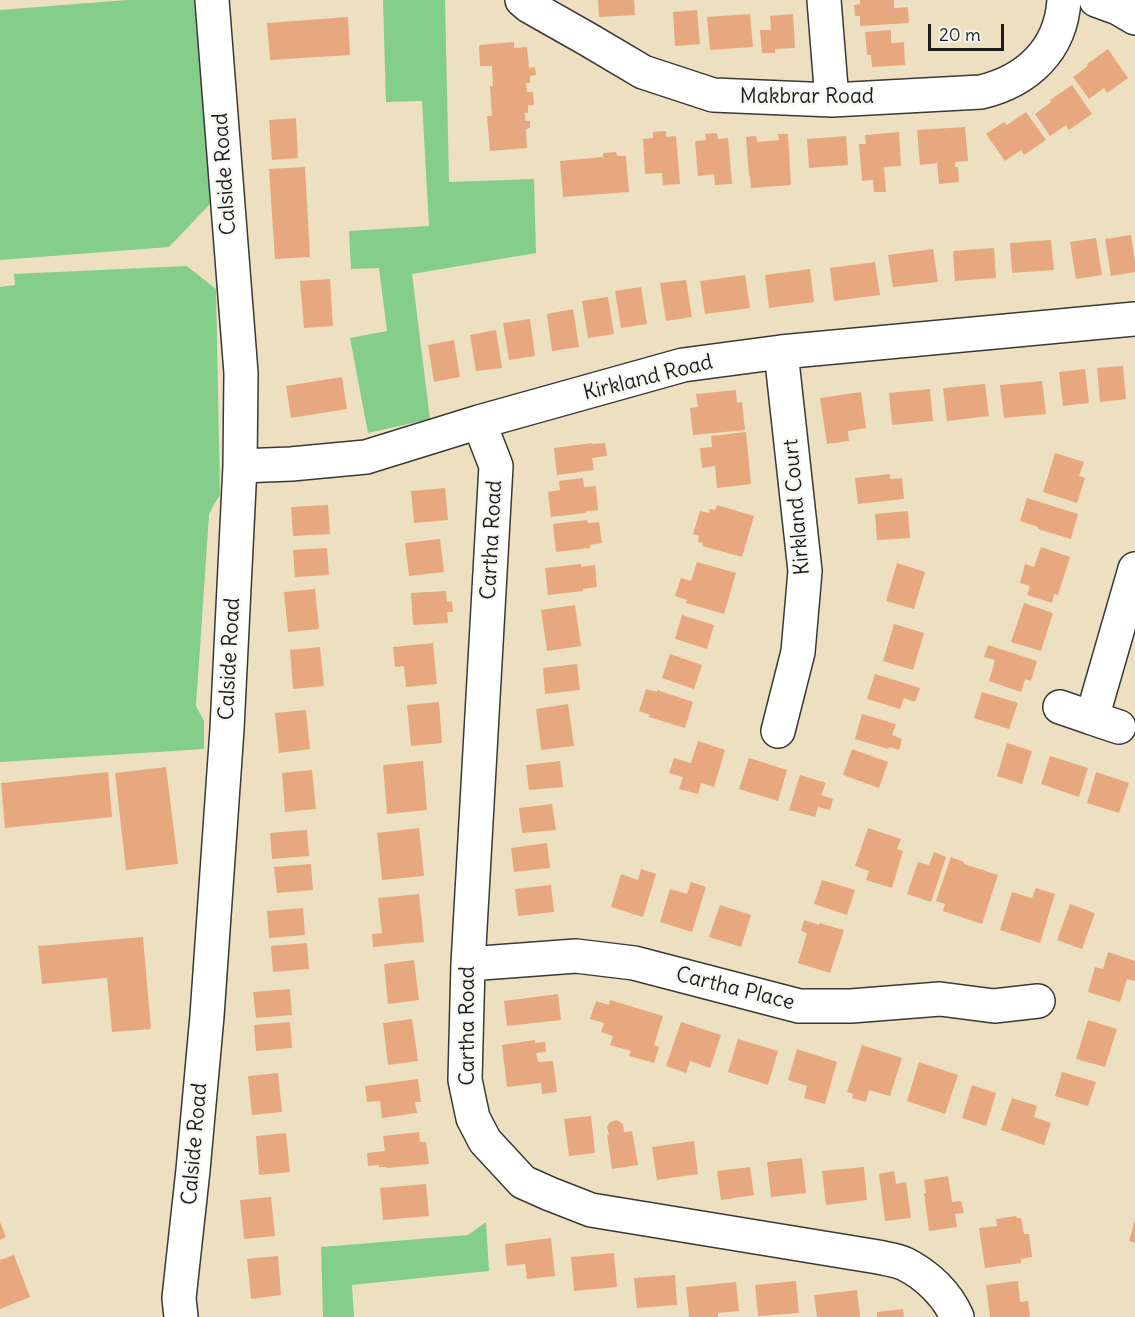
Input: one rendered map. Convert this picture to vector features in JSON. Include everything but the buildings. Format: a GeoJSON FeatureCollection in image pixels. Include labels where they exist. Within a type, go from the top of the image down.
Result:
{"type":"FeatureCollection","features":[{"type":"Feature","properties":{"kind":"street","name":"Calside Road"},"geometry":{"type":"LineString","coordinates":[[181,1317],[179,1298],[193,1170],[212,950],[240,466],[241,373],[212,0]]}},
{"type":"Feature","properties":{"kind":"street","name":"Makbrar Road"},"geometry":{"type":"LineString","coordinates":[[522,0],[643,72],[713,95],[832,100],[981,92],[998,88],[1015,80],[1043,56],[1060,25],[1064,0]]}},
{"type":"Feature","properties":{"kind":"street"},"geometry":{"type":"LineString","coordinates":[[824,0],[832,100]]}},
{"type":"Feature","properties":{"kind":"street"},"geometry":{"type":"LineString","coordinates":[[1096,0],[1118,8],[1135,18]]}},
{"type":"Feature","properties":{"kind":"street","name":"Kirkland Road"},"geometry":{"type":"LineString","coordinates":[[240,466],[366,458],[479,422],[683,365],[781,352],[1135,319]]}},
{"type":"Feature","properties":{"kind":"street","name":"Kirkland Court"},"geometry":{"type":"LineString","coordinates":[[778,731],[798,652],[805,571],[781,352]]}},
{"type":"Feature","properties":{"kind":"street","name":"Cartha Road"},"geometry":{"type":"LineString","coordinates":[[479,422],[496,466],[468,964],[465,1080],[472,1118],[485,1141],[523,1182],[591,1210],[903,1263],[929,1279],[952,1306],[957,1317]]}},
{"type":"Feature","properties":{"kind":"street"},"geometry":{"type":"LineString","coordinates":[[1060,707],[1105,723],[1135,569]]}},
{"type":"Feature","properties":{"kind":"street","name":"Cartha Place"},"geometry":{"type":"LineString","coordinates":[[468,964],[587,957],[634,963],[799,1006],[851,1006],[940,999],[994,1006],[1038,1001]]}},
{"type":"Feature","properties":{"kind":"green space"},"geometry":{"type":"Polygon","coordinates":[[[127,0],[194,0],[212,202],[169,247],[0,260],[0,10],[127,0]]]}},
{"type":"Feature","properties":{"kind":"green space"},"geometry":{"type":"Polygon","coordinates":[[[383,0],[445,0],[449,182],[534,179],[536,253],[412,274],[430,419],[368,433],[350,338],[387,331],[379,268],[351,269],[349,231],[429,226],[422,101],[386,102],[383,0]]]}},
{"type":"Feature","properties":{"kind":"green space"},"geometry":{"type":"Polygon","coordinates":[[[187,266],[216,289],[220,495],[209,515],[196,706],[204,721],[204,749],[0,762],[0,287],[15,285],[14,274],[187,266]]]}},
{"type":"Feature","properties":{"kind":"green space"},"geometry":{"type":"Polygon","coordinates":[[[486,1222],[489,1271],[352,1285],[354,1317],[323,1317],[321,1247],[468,1235],[486,1222]]]}}]}
